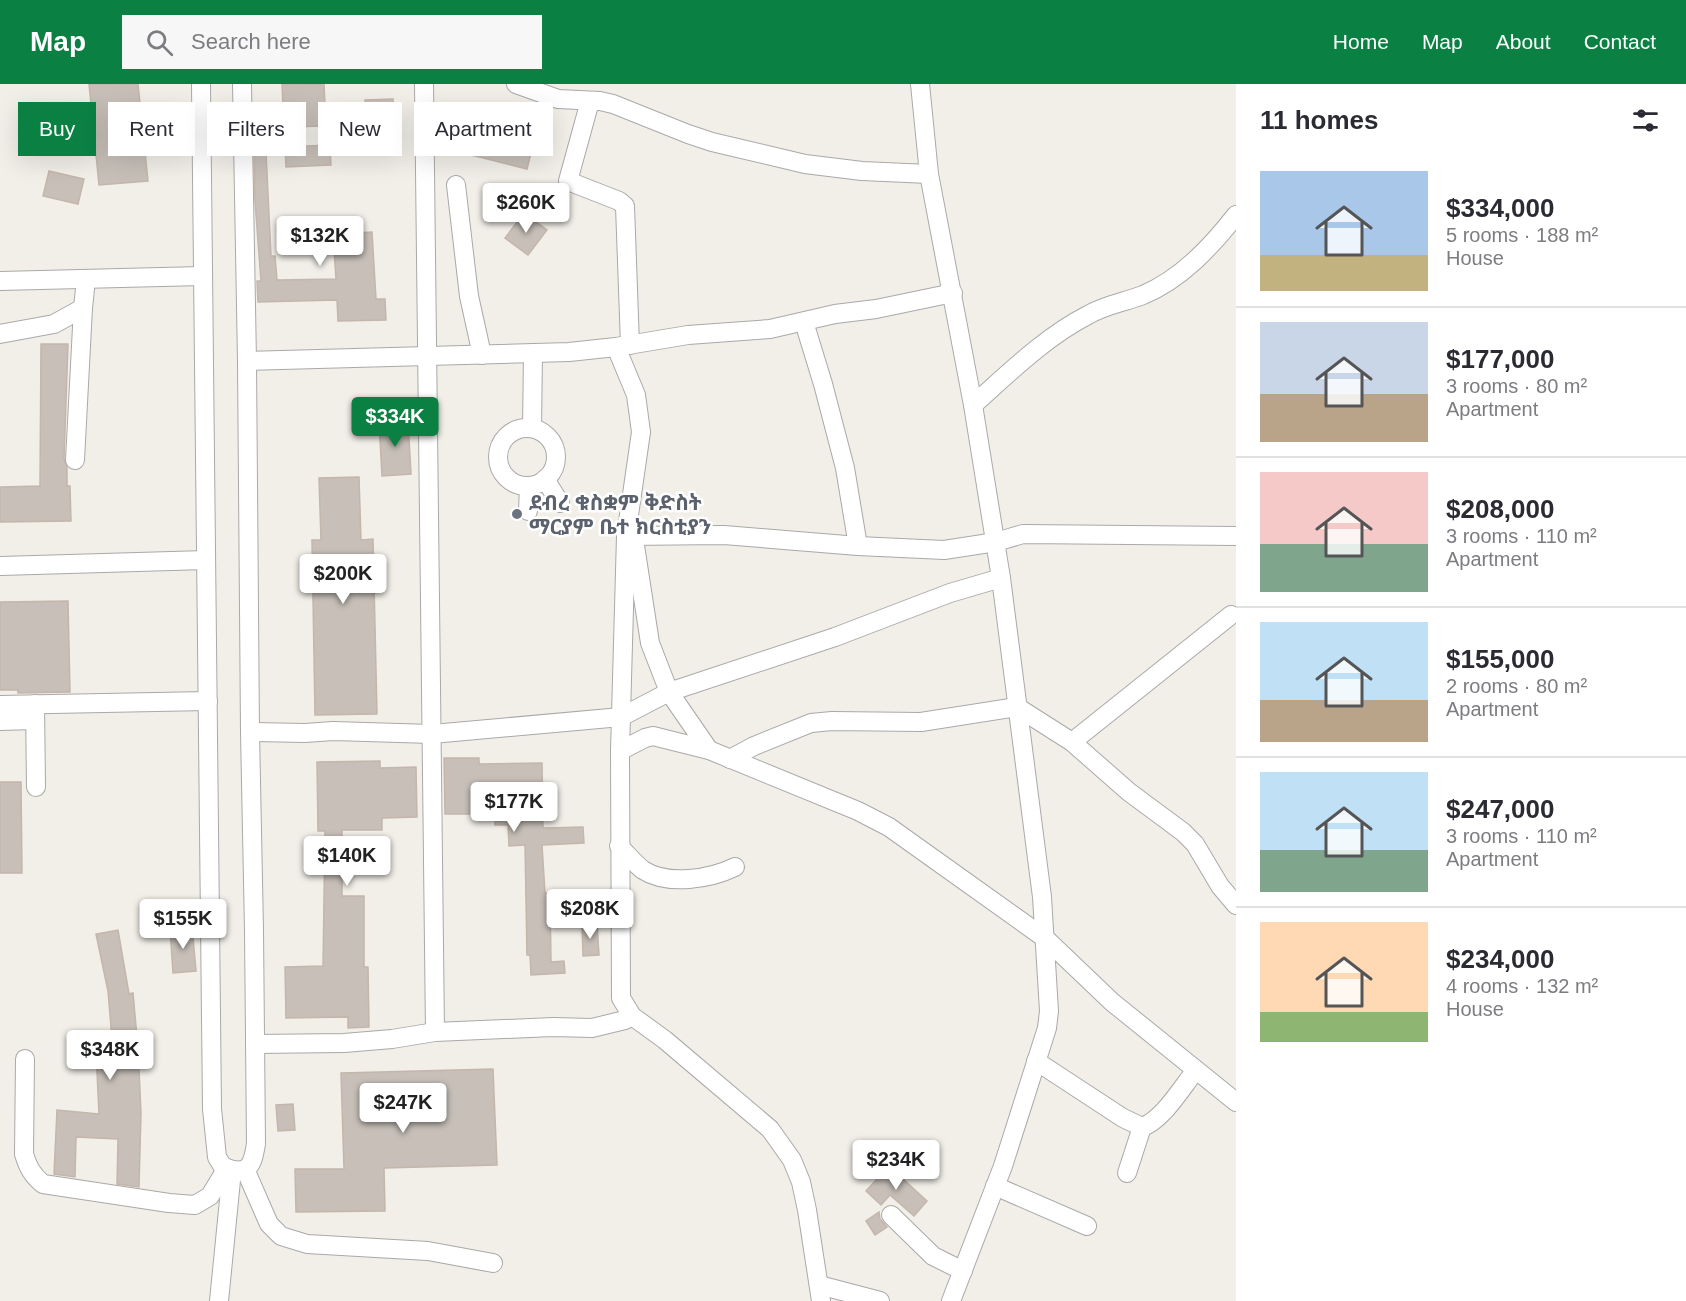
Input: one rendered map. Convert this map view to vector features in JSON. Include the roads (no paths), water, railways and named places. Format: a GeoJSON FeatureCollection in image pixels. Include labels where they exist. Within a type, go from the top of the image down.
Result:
{"type":"FeatureCollection","features":[{"type":"Feature","properties":{"kind":"street"},"geometry":{"type":"LineString","coordinates":[[201,84],[212,1108],[217,1157],[223,1167],[235,1169],[253,1163],[256,1144],[242,84]]}},
{"type":"Feature","properties":{"kind":"street"},"geometry":{"type":"LineString","coordinates":[[424,84],[435,1032]]}},
{"type":"Feature","properties":{"kind":"street"},"geometry":{"type":"LineString","coordinates":[[516,84],[558,99],[613,104],[688,135],[805,164],[862,171],[929,174]]}},
{"type":"Feature","properties":{"kind":"street"},"geometry":{"type":"LineString","coordinates":[[920,84],[929,174],[953,293],[996,542],[1046,939],[1049,1011],[1047,1028],[995,1186],[951,1301]]}},
{"type":"Feature","properties":{"kind":"street"},"geometry":{"type":"LineString","coordinates":[[590,101],[568,181],[619,201],[625,206],[623,346],[636,395],[641,432],[630,537],[621,717],[619,846],[621,998],[632,1016],[665,1040],[770,1129],[792,1160],[803,1191],[820,1293],[880,1301]]}},
{"type":"Feature","properties":{"kind":"street"},"geometry":{"type":"LineString","coordinates":[[456,185],[470,296],[482,355]]}},
{"type":"Feature","properties":{"kind":"street"},"geometry":{"type":"LineString","coordinates":[[973,405],[1061,331],[1089,314],[1152,291],[1192,264],[1220,236],[1236,215]]}},
{"type":"Feature","properties":{"kind":"street"},"geometry":{"type":"LineString","coordinates":[[0,280],[202,276]]}},
{"type":"Feature","properties":{"kind":"street"},"geometry":{"type":"LineString","coordinates":[[75,460],[82,308],[87,279]]}},
{"type":"Feature","properties":{"kind":"street"},"geometry":{"type":"LineString","coordinates":[[247,361],[569,352],[688,335],[770,329],[835,314],[876,309],[953,293]]}},
{"type":"Feature","properties":{"kind":"street"},"geometry":{"type":"LineString","coordinates":[[0,334],[54,324],[82,308]]}},
{"type":"Feature","properties":{"kind":"street"},"geometry":{"type":"LineString","coordinates":[[804,322],[823,384],[844,468],[858,546]]}},
{"type":"Feature","properties":{"kind":"street"},"geometry":{"type":"LineString","coordinates":[[532,428],[533,353]]}},
{"type":"Feature","properties":{"kind":"street"},"geometry":{"type":"LineString","coordinates":[[528,511],[537,482],[555,465],[555,451],[553,444],[544,433],[525,427],[512,432],[502,442],[498,455],[500,469],[509,480],[522,485],[537,482]]}},
{"type":"Feature","properties":{"kind":"street"},"geometry":{"type":"LineString","coordinates":[[537,482],[560,503]]}},
{"type":"Feature","properties":{"kind":"street"},"geometry":{"type":"LineString","coordinates":[[630,537],[724,535],[858,546],[944,550],[996,542],[1023,534],[1236,536]]}},
{"type":"Feature","properties":{"kind":"street"},"geometry":{"type":"LineString","coordinates":[[630,537],[650,643],[669,692],[709,750]]}},
{"type":"Feature","properties":{"kind":"street"},"geometry":{"type":"LineString","coordinates":[[0,566],[206,560]]}},
{"type":"Feature","properties":{"kind":"street"},"geometry":{"type":"LineString","coordinates":[[250,732],[333,731],[432,734],[621,717],[669,692],[835,637],[950,593],[1001,578]]}},
{"type":"Feature","properties":{"kind":"street"},"geometry":{"type":"LineString","coordinates":[[1072,742],[1231,615]]}},
{"type":"Feature","properties":{"kind":"street"},"geometry":{"type":"LineString","coordinates":[[0,721],[35,712],[208,701]]}},
{"type":"Feature","properties":{"kind":"street"},"geometry":{"type":"LineString","coordinates":[[0,705],[35,712]]}},
{"type":"Feature","properties":{"kind":"street"},"geometry":{"type":"LineString","coordinates":[[730,759],[754,746],[811,723],[832,721],[921,722],[1017,707],[1072,742],[1129,792],[1183,832],[1195,844],[1220,886],[1236,905]]}},
{"type":"Feature","properties":{"kind":"street"},"geometry":{"type":"LineString","coordinates":[[35,712],[36,787]]}},
{"type":"Feature","properties":{"kind":"street"},"geometry":{"type":"LineString","coordinates":[[620,751],[653,736],[709,750],[858,811],[889,827],[1046,939],[1112,1002],[1236,1102]]}},
{"type":"Feature","properties":{"kind":"street"},"geometry":{"type":"LineString","coordinates":[[619,846],[643,869],[667,878],[681,879],[723,873],[735,867]]}},
{"type":"Feature","properties":{"kind":"street"},"geometry":{"type":"LineString","coordinates":[[255,1044],[344,1043],[435,1032],[553,1027],[592,1028],[625,1020],[632,1016]]}},
{"type":"Feature","properties":{"kind":"street"},"geometry":{"type":"LineString","coordinates":[[25,1059],[24,1154],[28,1168],[43,1184],[195,1205],[210,1196],[235,1169]]}},
{"type":"Feature","properties":{"kind":"street"},"geometry":{"type":"LineString","coordinates":[[1036,1061],[1123,1118],[1142,1127]]}},
{"type":"Feature","properties":{"kind":"street"},"geometry":{"type":"LineString","coordinates":[[1127,1173],[1142,1127],[1163,1113],[1196,1070]]}},
{"type":"Feature","properties":{"kind":"street"},"geometry":{"type":"LineString","coordinates":[[235,1169],[269,1224],[281,1236],[307,1244],[428,1251],[493,1263]]}},
{"type":"Feature","properties":{"kind":"street"},"geometry":{"type":"LineString","coordinates":[[219,1301],[235,1169]]}},
{"type":"Feature","properties":{"kind":"street"},"geometry":{"type":"LineString","coordinates":[[995,1186],[1087,1226]]}},
{"type":"Feature","properties":{"kind":"street"},"geometry":{"type":"LineString","coordinates":[[891,1215],[933,1256],[963,1271]]}},
{"type":"Feature","properties":{"kind":"place","name":"ደብረ ቁስቋም ቅድስት ማርያም ቤተ ክርስቲያን"},"geometry":{"type":"Point","coordinates":[517,514]}}]}
